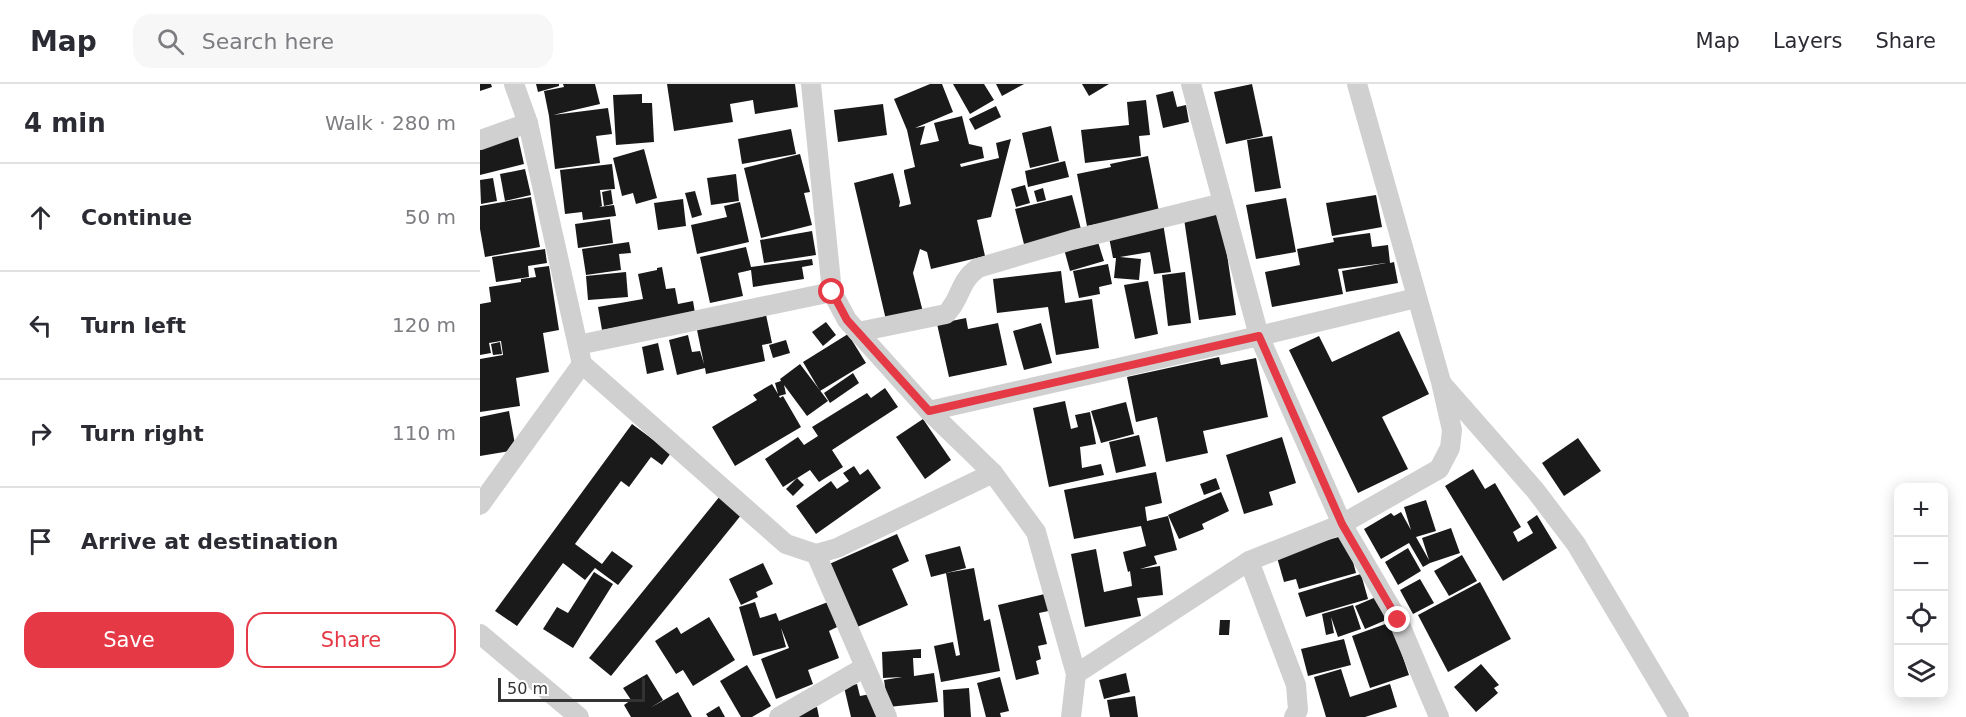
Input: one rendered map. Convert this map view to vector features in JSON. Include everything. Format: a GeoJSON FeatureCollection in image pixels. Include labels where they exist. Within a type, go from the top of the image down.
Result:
{"type":"FeatureCollection","features":[{"type":"Feature","properties":{"kind":"street"},"geometry":{"type":"LineString","coordinates":[[513,84],[528,123],[580,355],[786,544],[816,554],[837,548],[993,473]]}},
{"type":"Feature","properties":{"kind":"street"},"geometry":{"type":"LineString","coordinates":[[811,84],[832,292],[847,320],[929,411],[993,473],[1036,532],[1076,674],[1071,717]]}},
{"type":"Feature","properties":{"kind":"street"},"geometry":{"type":"LineString","coordinates":[[1191,84],[1259,336],[1342,524],[1398,620],[1439,717]]}},
{"type":"Feature","properties":{"kind":"street"},"geometry":{"type":"LineString","coordinates":[[1076,674],[1249,561],[1342,524],[1439,470],[1450,448],[1452,430],[1441,382],[1357,84]]}},
{"type":"Feature","properties":{"kind":"street"},"geometry":{"type":"LineString","coordinates":[[480,140],[528,123]]}},
{"type":"Feature","properties":{"kind":"street"},"geometry":{"type":"LineString","coordinates":[[858,332],[946,314],[954,306],[967,276],[978,268],[1072,240],[1223,203]]}},
{"type":"Feature","properties":{"kind":"street"},"geometry":{"type":"LineString","coordinates":[[480,505],[580,355],[832,292]]}},
{"type":"Feature","properties":{"kind":"street"},"geometry":{"type":"LineString","coordinates":[[929,411],[1416,298]]}},
{"type":"Feature","properties":{"kind":"street"},"geometry":{"type":"LineString","coordinates":[[1441,382],[1535,490],[1576,544],[1678,717]]}},
{"type":"Feature","properties":{"kind":"street"},"geometry":{"type":"LineString","coordinates":[[816,554],[886,717]]}},
{"type":"Feature","properties":{"kind":"street"},"geometry":{"type":"LineString","coordinates":[[1249,561],[1296,685],[1298,710],[1294,717]]}},
{"type":"Feature","properties":{"kind":"street"},"geometry":{"type":"LineString","coordinates":[[480,634],[579,717]]}},
{"type":"Feature","properties":{"kind":"street"},"geometry":{"type":"LineString","coordinates":[[779,717],[865,667]]}},
{"type":"Feature","properties":{"kind":"building"},"geometry":{"type":"Polygon","coordinates":[[[480,84],[491,84],[492,87],[480,91],[480,84]]]}},
{"type":"Feature","properties":{"kind":"building"},"geometry":{"type":"Polygon","coordinates":[[[536,84],[559,84],[559,86],[538,92],[536,84]]]}},
{"type":"Feature","properties":{"kind":"building"},"geometry":{"type":"Polygon","coordinates":[[[563,84],[595,84],[600,104],[553,115],[608,108],[612,134],[596,136],[600,163],[555,169],[544,91],[564,87],[563,84]]]}},
{"type":"Feature","properties":{"kind":"building"},"geometry":{"type":"Polygon","coordinates":[[[667,84],[795,84],[798,107],[755,114],[753,100],[730,104],[733,122],[674,131],[667,84]]]}},
{"type":"Feature","properties":{"kind":"building"},"geometry":{"type":"Polygon","coordinates":[[[930,84],[942,84],[953,112],[915,128],[925,126],[920,145],[939,141],[934,123],[962,116],[969,144],[982,147],[984,158],[960,164],[961,167],[999,158],[996,143],[1011,139],[991,217],[977,220],[985,256],[931,269],[927,252],[920,249],[913,273],[923,312],[886,320],[854,183],[893,173],[900,202],[899,207],[911,204],[904,170],[915,167],[907,130],[894,99],[930,84]]]}},
{"type":"Feature","properties":{"kind":"building"},"geometry":{"type":"Polygon","coordinates":[[[953,84],[984,84],[994,100],[970,114],[953,84]]]}},
{"type":"Feature","properties":{"kind":"building"},"geometry":{"type":"Polygon","coordinates":[[[996,84],[1024,84],[1002,96],[996,84]]]}},
{"type":"Feature","properties":{"kind":"building"},"geometry":{"type":"Polygon","coordinates":[[[1082,84],[1109,84],[1089,96],[1082,84]]]}},
{"type":"Feature","properties":{"kind":"building"},"geometry":{"type":"Polygon","coordinates":[[[1252,84],[1263,136],[1226,144],[1214,92],[1252,84]]]}},
{"type":"Feature","properties":{"kind":"building"},"geometry":{"type":"Polygon","coordinates":[[[1173,91],[1177,107],[1186,105],[1189,122],[1163,128],[1156,95],[1173,91]]]}},
{"type":"Feature","properties":{"kind":"building"},"geometry":{"type":"Polygon","coordinates":[[[642,94],[642,103],[652,103],[654,142],[616,145],[613,95],[642,94]]]}},
{"type":"Feature","properties":{"kind":"building"},"geometry":{"type":"Polygon","coordinates":[[[1146,100],[1150,135],[1139,136],[1141,156],[1085,163],[1081,130],[1129,125],[1127,102],[1146,100]]]}},
{"type":"Feature","properties":{"kind":"building"},"geometry":{"type":"Polygon","coordinates":[[[883,104],[887,135],[838,142],[834,110],[883,104]]]}},
{"type":"Feature","properties":{"kind":"building"},"geometry":{"type":"Polygon","coordinates":[[[996,106],[1001,117],[975,130],[969,119],[996,106]]]}},
{"type":"Feature","properties":{"kind":"building"},"geometry":{"type":"Polygon","coordinates":[[[1051,126],[1059,161],[1030,168],[1022,133],[1051,126]]]}},
{"type":"Feature","properties":{"kind":"building"},"geometry":{"type":"Polygon","coordinates":[[[791,129],[796,154],[742,164],[738,139],[791,129]]]}},
{"type":"Feature","properties":{"kind":"building"},"geometry":{"type":"Polygon","coordinates":[[[1272,136],[1281,188],[1255,192],[1247,140],[1272,136]]]}},
{"type":"Feature","properties":{"kind":"building"},"geometry":{"type":"Polygon","coordinates":[[[518,137],[524,164],[480,175],[480,147],[518,137]]]}},
{"type":"Feature","properties":{"kind":"building"},"geometry":{"type":"Polygon","coordinates":[[[644,149],[657,198],[636,204],[633,193],[622,196],[613,158],[644,149]]]}},
{"type":"Feature","properties":{"kind":"building"},"geometry":{"type":"Polygon","coordinates":[[[800,154],[810,192],[804,193],[812,225],[761,238],[744,168],[800,154]]]}},
{"type":"Feature","properties":{"kind":"building"},"geometry":{"type":"Polygon","coordinates":[[[1148,156],[1159,212],[1087,226],[1077,174],[1148,156]]]}},
{"type":"Feature","properties":{"kind":"building"},"geometry":{"type":"Polygon","coordinates":[[[1065,161],[1069,177],[1028,187],[1025,171],[1065,161]]]}},
{"type":"Feature","properties":{"kind":"building"},"geometry":{"type":"Polygon","coordinates":[[[612,164],[615,189],[600,190],[602,206],[599,207],[614,205],[616,216],[583,220],[582,212],[565,214],[560,170],[612,164]]]}},
{"type":"Feature","properties":{"kind":"building"},"geometry":{"type":"Polygon","coordinates":[[[525,169],[531,195],[505,201],[500,174],[525,169]]]}},
{"type":"Feature","properties":{"kind":"building"},"geometry":{"type":"Polygon","coordinates":[[[736,174],[739,201],[711,205],[707,178],[736,174]]]}},
{"type":"Feature","properties":{"kind":"building"},"geometry":{"type":"Polygon","coordinates":[[[493,178],[497,201],[481,204],[480,180],[493,178]]]}},
{"type":"Feature","properties":{"kind":"building"},"geometry":{"type":"Polygon","coordinates":[[[1025,185],[1030,203],[1016,207],[1011,189],[1025,185]]]}},
{"type":"Feature","properties":{"kind":"building"},"geometry":{"type":"Polygon","coordinates":[[[1043,188],[1046,200],[1037,202],[1034,191],[1043,188]]]}},
{"type":"Feature","properties":{"kind":"building"},"geometry":{"type":"Polygon","coordinates":[[[611,190],[613,204],[604,206],[602,192],[611,190]]]}},
{"type":"Feature","properties":{"kind":"building"},"geometry":{"type":"Polygon","coordinates":[[[695,191],[702,215],[692,218],[685,193],[695,191]]]}},
{"type":"Feature","properties":{"kind":"building"},"geometry":{"type":"Polygon","coordinates":[[[1072,195],[1082,233],[1025,248],[1015,209],[1072,195]]]}},
{"type":"Feature","properties":{"kind":"building"},"geometry":{"type":"Polygon","coordinates":[[[1376,195],[1382,227],[1332,236],[1326,203],[1376,195]]]}},
{"type":"Feature","properties":{"kind":"building"},"geometry":{"type":"Polygon","coordinates":[[[531,197],[540,247],[485,257],[480,229],[480,206],[531,197]]]}},
{"type":"Feature","properties":{"kind":"building"},"geometry":{"type":"Polygon","coordinates":[[[1286,198],[1296,252],[1256,259],[1246,205],[1286,198]]]}},
{"type":"Feature","properties":{"kind":"building"},"geometry":{"type":"Polygon","coordinates":[[[683,199],[686,226],[658,230],[654,203],[683,199]]]}},
{"type":"Feature","properties":{"kind":"building"},"geometry":{"type":"Polygon","coordinates":[[[740,202],[749,242],[697,254],[691,225],[727,217],[724,206],[740,202]]]}},
{"type":"Feature","properties":{"kind":"building"},"geometry":{"type":"Polygon","coordinates":[[[1220,207],[1236,315],[1199,320],[1183,212],[1220,207]]]}},
{"type":"Feature","properties":{"kind":"building"},"geometry":{"type":"Polygon","coordinates":[[[610,219],[613,243],[578,248],[575,224],[610,219]]]}},
{"type":"Feature","properties":{"kind":"building"},"geometry":{"type":"Polygon","coordinates":[[[1163,223],[1171,272],[1154,274],[1150,252],[1120,257],[1141,259],[1139,280],[1114,278],[1116,258],[1113,258],[1108,232],[1163,223]]]}},
{"type":"Feature","properties":{"kind":"building"},"geometry":{"type":"Polygon","coordinates":[[[812,231],[816,255],[764,263],[760,240],[812,231]]]}},
{"type":"Feature","properties":{"kind":"building"},"geometry":{"type":"Polygon","coordinates":[[[1370,233],[1372,247],[1388,245],[1390,263],[1394,262],[1398,283],[1346,292],[1342,271],[1386,263],[1338,269],[1343,294],[1272,307],[1265,272],[1300,265],[1297,249],[1334,242],[1333,238],[1370,233]]]}},
{"type":"Feature","properties":{"kind":"building"},"geometry":{"type":"Polygon","coordinates":[[[1097,239],[1104,261],[1070,271],[1064,249],[1097,239]]]}},
{"type":"Feature","properties":{"kind":"building"},"geometry":{"type":"Polygon","coordinates":[[[629,242],[631,253],[619,254],[621,270],[586,275],[582,249],[629,242]]]}},
{"type":"Feature","properties":{"kind":"building"},"geometry":{"type":"Polygon","coordinates":[[[746,247],[751,267],[812,259],[813,265],[802,267],[804,279],[753,287],[751,270],[738,273],[743,296],[710,303],[700,257],[746,247]]]}},
{"type":"Feature","properties":{"kind":"building"},"geometry":{"type":"Polygon","coordinates":[[[545,249],[547,263],[528,266],[529,277],[496,282],[492,257],[545,249]]]}},
{"type":"Feature","properties":{"kind":"building"},"geometry":{"type":"Polygon","coordinates":[[[1108,264],[1112,284],[1099,287],[1100,294],[1079,298],[1073,271],[1108,264]]]}},
{"type":"Feature","properties":{"kind":"building"},"geometry":{"type":"Polygon","coordinates":[[[549,266],[559,330],[543,333],[549,372],[516,378],[520,406],[480,412],[480,359],[503,355],[501,341],[489,343],[491,353],[480,355],[480,304],[491,302],[489,287],[536,277],[534,268],[549,266]]]}},
{"type":"Feature","properties":{"kind":"building"},"geometry":{"type":"Polygon","coordinates":[[[662,267],[666,289],[675,288],[678,304],[693,301],[695,313],[602,330],[598,307],[643,299],[638,274],[662,267]]]}},
{"type":"Feature","properties":{"kind":"building"},"geometry":{"type":"Polygon","coordinates":[[[1061,271],[1065,303],[1092,299],[1099,348],[1056,355],[1048,307],[997,313],[993,279],[1061,271]]]}},
{"type":"Feature","properties":{"kind":"building"},"geometry":{"type":"Polygon","coordinates":[[[626,272],[628,297],[588,300],[586,276],[626,272]]]}},
{"type":"Feature","properties":{"kind":"building"},"geometry":{"type":"Polygon","coordinates":[[[1185,272],[1191,323],[1168,326],[1162,275],[1185,272]]]}},
{"type":"Feature","properties":{"kind":"building"},"geometry":{"type":"Polygon","coordinates":[[[1148,281],[1158,334],[1135,339],[1124,285],[1148,281]]]}},
{"type":"Feature","properties":{"kind":"building"},"geometry":{"type":"Polygon","coordinates":[[[765,310],[772,343],[762,345],[765,361],[706,374],[705,368],[677,375],[669,340],[688,335],[692,352],[700,351],[704,364],[696,325],[765,310]]]}},
{"type":"Feature","properties":{"kind":"building"},"geometry":{"type":"Polygon","coordinates":[[[966,318],[968,329],[998,323],[1007,365],[949,377],[937,324],[966,318]]]}},
{"type":"Feature","properties":{"kind":"building"},"geometry":{"type":"Polygon","coordinates":[[[826,322],[836,335],[823,346],[812,332],[826,322]]]}},
{"type":"Feature","properties":{"kind":"building"},"geometry":{"type":"Polygon","coordinates":[[[1041,323],[1052,363],[1024,370],[1013,331],[1041,323]]]}},
{"type":"Feature","properties":{"kind":"building"},"geometry":{"type":"Polygon","coordinates":[[[1399,331],[1429,394],[1382,417],[1408,469],[1358,493],[1289,350],[1319,336],[1332,362],[1399,331]]]}},
{"type":"Feature","properties":{"kind":"building"},"geometry":{"type":"Polygon","coordinates":[[[848,334],[866,363],[820,391],[803,362],[848,334]]]}},
{"type":"Feature","properties":{"kind":"building"},"geometry":{"type":"Polygon","coordinates":[[[786,340],[790,353],[773,358],[769,345],[786,340]]]}},
{"type":"Feature","properties":{"kind":"building"},"geometry":{"type":"Polygon","coordinates":[[[500,342],[502,354],[493,355],[491,344],[500,342]]]}},
{"type":"Feature","properties":{"kind":"building"},"geometry":{"type":"Polygon","coordinates":[[[658,343],[664,370],[647,374],[642,347],[658,343]]]}},
{"type":"Feature","properties":{"kind":"building"},"geometry":{"type":"Polygon","coordinates":[[[1219,357],[1221,365],[1256,358],[1268,417],[1203,431],[1208,453],[1166,462],[1157,417],[1136,422],[1127,377],[1219,357]]]}},
{"type":"Feature","properties":{"kind":"building"},"geometry":{"type":"Polygon","coordinates":[[[800,364],[828,401],[807,416],[784,385],[786,394],[779,396],[780,398],[783,396],[801,427],[735,466],[712,427],[757,400],[753,395],[772,384],[778,394],[775,383],[781,381],[780,379],[800,364]]]}},
{"type":"Feature","properties":{"kind":"building"},"geometry":{"type":"Polygon","coordinates":[[[853,373],[859,383],[830,403],[824,393],[853,373]]]}},
{"type":"Feature","properties":{"kind":"building"},"geometry":{"type":"Polygon","coordinates":[[[885,388],[898,407],[832,450],[843,467],[819,482],[810,470],[783,487],[765,459],[798,437],[804,445],[818,436],[812,427],[867,393],[871,398],[885,388]]]}},
{"type":"Feature","properties":{"kind":"building"},"geometry":{"type":"Polygon","coordinates":[[[1065,401],[1071,429],[1078,427],[1075,415],[1090,412],[1096,444],[1080,447],[1082,468],[1101,464],[1104,475],[1049,487],[1033,408],[1065,401]]]}},
{"type":"Feature","properties":{"kind":"building"},"geometry":{"type":"Polygon","coordinates":[[[1126,402],[1134,434],[1101,443],[1091,411],[1126,402]]]}},
{"type":"Feature","properties":{"kind":"building"},"geometry":{"type":"Polygon","coordinates":[[[509,411],[516,450],[480,456],[480,417],[509,411]]]}},
{"type":"Feature","properties":{"kind":"building"},"geometry":{"type":"Polygon","coordinates":[[[923,419],[951,460],[925,479],[896,437],[923,419]]]}},
{"type":"Feature","properties":{"kind":"building"},"geometry":{"type":"Polygon","coordinates":[[[632,424],[671,453],[662,465],[651,457],[629,487],[621,481],[575,544],[602,564],[612,551],[633,566],[618,585],[595,568],[585,580],[563,563],[517,626],[495,611],[632,424]]]}},
{"type":"Feature","properties":{"kind":"building"},"geometry":{"type":"Polygon","coordinates":[[[1139,435],[1146,466],[1116,473],[1109,442],[1139,435]]]}},
{"type":"Feature","properties":{"kind":"building"},"geometry":{"type":"Polygon","coordinates":[[[1282,437],[1296,483],[1269,492],[1273,505],[1244,514],[1226,455],[1282,437]]]}},
{"type":"Feature","properties":{"kind":"building"},"geometry":{"type":"Polygon","coordinates":[[[1578,438],[1601,471],[1564,496],[1542,463],[1578,438]]]}},
{"type":"Feature","properties":{"kind":"building"},"geometry":{"type":"Polygon","coordinates":[[[854,466],[860,475],[868,469],[881,488],[816,534],[796,506],[831,481],[837,489],[849,481],[843,473],[854,466]]]}},
{"type":"Feature","properties":{"kind":"building"},"geometry":{"type":"Polygon","coordinates":[[[1473,469],[1485,489],[1495,483],[1521,527],[1513,532],[1518,542],[1533,533],[1527,522],[1537,515],[1557,548],[1503,581],[1445,486],[1473,469]]]}},
{"type":"Feature","properties":{"kind":"building"},"geometry":{"type":"Polygon","coordinates":[[[1156,472],[1162,503],[1145,507],[1147,521],[1168,516],[1177,550],[1154,556],[1157,564],[1140,569],[1160,566],[1163,595],[1137,598],[1141,616],[1085,627],[1071,554],[1096,549],[1104,592],[1132,586],[1130,571],[1128,572],[1123,552],[1146,546],[1141,526],[1074,539],[1064,490],[1156,472]]]}},
{"type":"Feature","properties":{"kind":"building"},"geometry":{"type":"Polygon","coordinates":[[[797,478],[804,485],[793,496],[786,489],[797,478]]]}},
{"type":"Feature","properties":{"kind":"building"},"geometry":{"type":"Polygon","coordinates":[[[1216,478],[1220,489],[1204,495],[1200,484],[1216,478]]]}},
{"type":"Feature","properties":{"kind":"building"},"geometry":{"type":"Polygon","coordinates":[[[1221,492],[1229,511],[1202,524],[1204,529],[1179,539],[1168,515],[1221,492]]]}},
{"type":"Feature","properties":{"kind":"building"},"geometry":{"type":"Polygon","coordinates":[[[720,496],[742,514],[611,676],[589,658],[720,496]]]}},
{"type":"Feature","properties":{"kind":"building"},"geometry":{"type":"Polygon","coordinates":[[[1426,500],[1436,531],[1416,537],[1429,560],[1422,538],[1451,528],[1460,553],[1423,567],[1409,543],[1381,559],[1364,529],[1391,513],[1394,516],[1401,512],[1411,530],[1404,507],[1426,500]]]}},
{"type":"Feature","properties":{"kind":"building"},"geometry":{"type":"Polygon","coordinates":[[[897,534],[909,561],[892,569],[908,605],[855,628],[827,565],[897,534]]]}},
{"type":"Feature","properties":{"kind":"building"},"geometry":{"type":"Polygon","coordinates":[[[1346,535],[1356,573],[1299,589],[1296,579],[1284,582],[1276,554],[1346,535]]]}},
{"type":"Feature","properties":{"kind":"building"},"geometry":{"type":"Polygon","coordinates":[[[960,546],[966,568],[931,577],[925,555],[960,546]]]}},
{"type":"Feature","properties":{"kind":"building"},"geometry":{"type":"Polygon","coordinates":[[[1408,548],[1421,571],[1398,585],[1385,562],[1408,548]]]}},
{"type":"Feature","properties":{"kind":"building"},"geometry":{"type":"Polygon","coordinates":[[[1462,555],[1477,581],[1449,596],[1434,571],[1462,555]]]}},
{"type":"Feature","properties":{"kind":"building"},"geometry":{"type":"Polygon","coordinates":[[[763,563],[773,584],[756,592],[758,597],[741,605],[729,579],[763,563]]]}},
{"type":"Feature","properties":{"kind":"building"},"geometry":{"type":"Polygon","coordinates":[[[974,568],[984,621],[990,619],[1000,671],[941,682],[934,646],[953,642],[956,656],[960,655],[946,573],[974,568]]]}},
{"type":"Feature","properties":{"kind":"building"},"geometry":{"type":"Polygon","coordinates":[[[594,572],[613,584],[573,648],[543,629],[557,607],[568,613],[594,572]]]}},
{"type":"Feature","properties":{"kind":"building"},"geometry":{"type":"Polygon","coordinates":[[[1361,574],[1368,599],[1306,617],[1298,593],[1361,574]]]}},
{"type":"Feature","properties":{"kind":"building"},"geometry":{"type":"Polygon","coordinates":[[[1420,579],[1434,603],[1413,614],[1400,590],[1420,579]]]}},
{"type":"Feature","properties":{"kind":"building"},"geometry":{"type":"Polygon","coordinates":[[[1480,582],[1511,639],[1448,672],[1418,615],[1480,582]]]}},
{"type":"Feature","properties":{"kind":"building"},"geometry":{"type":"Polygon","coordinates":[[[1049,593],[1053,610],[1039,613],[1047,644],[1038,646],[1041,659],[1036,661],[1039,674],[1016,680],[998,605],[1049,593]]]}},
{"type":"Feature","properties":{"kind":"building"},"geometry":{"type":"Polygon","coordinates":[[[1376,597],[1386,620],[1365,629],[1355,606],[1376,597]]]}},
{"type":"Feature","properties":{"kind":"building"},"geometry":{"type":"Polygon","coordinates":[[[755,602],[760,618],[776,613],[779,621],[828,602],[837,627],[829,631],[839,658],[808,670],[813,684],[776,699],[761,659],[789,648],[781,628],[786,647],[753,656],[739,607],[755,602]]]}},
{"type":"Feature","properties":{"kind":"building"},"geometry":{"type":"Polygon","coordinates":[[[1353,605],[1361,629],[1338,637],[1331,617],[1334,633],[1326,635],[1322,614],[1353,605]]]}},
{"type":"Feature","properties":{"kind":"building"},"geometry":{"type":"Polygon","coordinates":[[[709,617],[735,660],[693,686],[683,670],[676,674],[655,641],[677,627],[681,634],[709,617]]]}},
{"type":"Feature","properties":{"kind":"building"},"geometry":{"type":"Polygon","coordinates":[[[1220,620],[1230,620],[1229,635],[1219,635],[1220,620]]]}},
{"type":"Feature","properties":{"kind":"building"},"geometry":{"type":"Polygon","coordinates":[[[1391,622],[1409,675],[1370,688],[1352,636],[1391,622]]]}},
{"type":"Feature","properties":{"kind":"building"},"geometry":{"type":"Polygon","coordinates":[[[1344,639],[1351,665],[1308,676],[1301,649],[1344,639]]]}},
{"type":"Feature","properties":{"kind":"building"},"geometry":{"type":"Polygon","coordinates":[[[921,649],[921,658],[913,658],[914,676],[934,673],[938,702],[888,707],[884,680],[902,677],[883,678],[882,652],[921,649]]]}},
{"type":"Feature","properties":{"kind":"building"},"geometry":{"type":"Polygon","coordinates":[[[1481,664],[1499,685],[1494,688],[1498,693],[1476,712],[1454,687],[1481,664]]]}},
{"type":"Feature","properties":{"kind":"building"},"geometry":{"type":"Polygon","coordinates":[[[747,665],[771,706],[752,717],[741,717],[720,681],[747,665]]]}},
{"type":"Feature","properties":{"kind":"building"},"geometry":{"type":"Polygon","coordinates":[[[1341,669],[1350,697],[1390,684],[1397,707],[1365,717],[1326,717],[1314,677],[1341,669]]]}},
{"type":"Feature","properties":{"kind":"building"},"geometry":{"type":"Polygon","coordinates":[[[1126,673],[1130,692],[1104,699],[1099,680],[1126,673]]]}},
{"type":"Feature","properties":{"kind":"building"},"geometry":{"type":"Polygon","coordinates":[[[647,674],[663,700],[650,708],[678,692],[692,717],[631,717],[624,705],[631,700],[623,688],[647,674]]]}},
{"type":"Feature","properties":{"kind":"building"},"geometry":{"type":"Polygon","coordinates":[[[1000,677],[1009,711],[1000,713],[1001,717],[986,717],[977,683],[1000,677]]]}},
{"type":"Feature","properties":{"kind":"building"},"geometry":{"type":"Polygon","coordinates":[[[857,684],[860,696],[876,693],[882,717],[851,717],[844,687],[857,684]]]}},
{"type":"Feature","properties":{"kind":"building"},"geometry":{"type":"Polygon","coordinates":[[[969,688],[971,717],[944,717],[943,690],[969,688]]]}},
{"type":"Feature","properties":{"kind":"building"},"geometry":{"type":"Polygon","coordinates":[[[1135,696],[1138,717],[1110,717],[1107,700],[1135,696]]]}},
{"type":"Feature","properties":{"kind":"building"},"geometry":{"type":"Polygon","coordinates":[[[719,706],[725,717],[708,717],[706,714],[719,706]]]}},
{"type":"Feature","properties":{"kind":"building"},"geometry":{"type":"Polygon","coordinates":[[[817,707],[819,717],[783,717],[782,714],[817,707]]]}},
{"type":"Feature","properties":{"kind":"route"},"geometry":{"type":"LineString","coordinates":[[832,292],[847,320],[929,411],[1259,336],[1342,524],[1398,620]]}}]}
